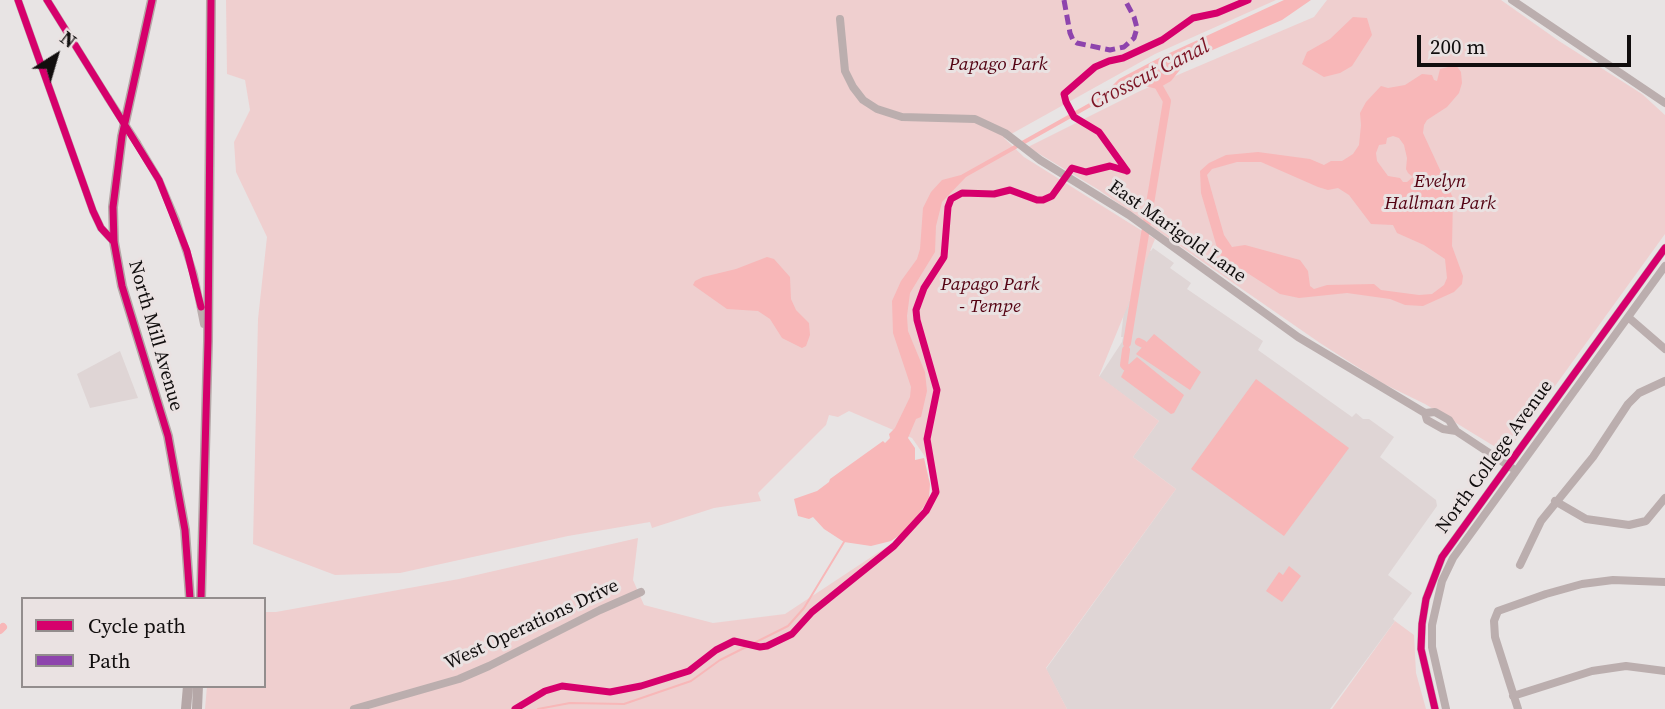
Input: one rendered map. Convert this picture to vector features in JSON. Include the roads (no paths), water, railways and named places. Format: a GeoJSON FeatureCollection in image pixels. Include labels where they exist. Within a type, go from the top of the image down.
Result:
{"type":"FeatureCollection","features":[{"type":"Feature","properties":{"kind":"main road","name":"North Mill Avenue"},"geometry":{"type":"LineString","coordinates":[[152,0],[122,136],[114,207],[114,242],[122,286],[168,436],[185,530],[190,597]]}},
{"type":"Feature","properties":{"kind":"main road","name":"North Mill Avenue"},"geometry":{"type":"LineString","coordinates":[[201,597],[208,341],[211,0]]}},
{"type":"Feature","properties":{"kind":"main road"},"geometry":{"type":"LineString","coordinates":[[181,505],[204,499]]}},
{"type":"Feature","properties":{"kind":"main road"},"geometry":{"type":"LineString","coordinates":[[186,709],[188,688]]}},
{"type":"Feature","properties":{"kind":"main road"},"geometry":{"type":"LineString","coordinates":[[197,709],[198,688]]}},
{"type":"Feature","properties":{"kind":"street"},"geometry":{"type":"LineString","coordinates":[[18,0],[93,211],[103,232],[114,242]]}},
{"type":"Feature","properties":{"kind":"street"},"geometry":{"type":"LineString","coordinates":[[47,0],[159,180],[182,235],[194,275],[208,341]]}},
{"type":"Feature","properties":{"kind":"street"},"geometry":{"type":"LineString","coordinates":[[1512,0],[1665,103]]}},
{"type":"Feature","properties":{"kind":"street","name":"East Marigold Lane"},"geometry":{"type":"LineString","coordinates":[[840,19],[845,71],[863,100],[877,109],[902,117],[975,119],[1005,134],[1040,160],[1129,215],[1298,337],[1424,413],[1435,412],[1449,420],[1456,431],[1516,470]]}},
{"type":"Feature","properties":{"kind":"street","name":"North College Avenue"},"geometry":{"type":"LineString","coordinates":[[1435,709],[1421,649],[1426,599],[1442,557],[1665,248]]}},
{"type":"Feature","properties":{"kind":"street","name":"North College Avenue"},"geometry":{"type":"LineString","coordinates":[[1446,709],[1432,647],[1432,625],[1442,581],[1453,558],[1665,266]]}},
{"type":"Feature","properties":{"kind":"street"},"geometry":{"type":"LineString","coordinates":[[1628,317],[1665,349]]}},
{"type":"Feature","properties":{"kind":"street"},"geometry":{"type":"LineString","coordinates":[[1520,565],[1531,538],[1555,502],[1593,457],[1628,404],[1639,393],[1665,381]]}},
{"type":"Feature","properties":{"kind":"street"},"geometry":{"type":"LineString","coordinates":[[1555,502],[1586,519],[1629,525],[1640,524],[1653,514],[1665,498]]}},
{"type":"Feature","properties":{"kind":"street"},"geometry":{"type":"LineString","coordinates":[[1518,709],[1495,638],[1494,621],[1497,611],[1582,584],[1613,580],[1665,582]]}},
{"type":"Feature","properties":{"kind":"street","name":"West Operations Drive"},"geometry":{"type":"LineString","coordinates":[[354,709],[459,679],[641,592]]}},
{"type":"Feature","properties":{"kind":"street"},"geometry":{"type":"LineString","coordinates":[[1513,696],[1592,671],[1626,666],[1665,671]]}},
{"type":"Feature","properties":{"kind":"water","name":"Crosscut Canal"},"geometry":{"type":"Polygon","coordinates":[[[1284,0],[1311,0],[1282,20],[1187,61],[1171,81],[1157,89],[1141,85],[1120,97],[1105,99],[966,177],[942,202],[936,226],[935,252],[910,293],[907,316],[908,331],[925,372],[927,391],[921,417],[916,419],[908,438],[915,448],[915,460],[924,458],[930,484],[929,499],[912,524],[900,535],[891,541],[871,546],[844,542],[824,529],[813,517],[809,519],[798,516],[794,499],[817,491],[883,441],[885,443],[910,397],[911,387],[893,333],[892,301],[901,281],[917,259],[923,208],[931,192],[942,180],[961,175],[1102,96],[1119,79],[1284,0]]]}},
{"type":"Feature","properties":{"kind":"water"},"geometry":{"type":"Polygon","coordinates":[[[1353,17],[1367,18],[1372,35],[1352,66],[1340,73],[1324,77],[1302,64],[1307,52],[1330,39],[1353,17]]]}},
{"type":"Feature","properties":{"kind":"water"},"geometry":{"type":"Polygon","coordinates":[[[1456,65],[1461,72],[1462,83],[1459,93],[1447,107],[1427,120],[1423,133],[1453,198],[1452,246],[1463,276],[1462,284],[1454,292],[1423,306],[1347,293],[1299,298],[1280,294],[1221,256],[1201,193],[1200,171],[1209,163],[1226,155],[1258,152],[1310,159],[1324,165],[1331,161],[1342,161],[1353,154],[1359,145],[1360,113],[1381,86],[1388,88],[1405,85],[1422,74],[1432,75],[1437,81],[1440,69],[1456,65]],[[1387,138],[1386,144],[1379,145],[1377,161],[1388,176],[1407,182],[1413,177],[1406,169],[1404,145],[1399,138],[1387,138]],[[1237,162],[1212,169],[1207,175],[1224,235],[1232,247],[1245,245],[1300,260],[1308,271],[1310,286],[1314,289],[1327,285],[1374,284],[1381,290],[1419,295],[1432,294],[1444,285],[1447,278],[1445,259],[1424,245],[1397,233],[1393,225],[1371,224],[1349,195],[1338,188],[1328,190],[1318,187],[1261,162],[1237,162]]]}},
{"type":"Feature","properties":{"kind":"water"},"geometry":{"type":"Polygon","coordinates":[[[767,257],[774,259],[790,277],[791,299],[796,310],[809,323],[810,335],[806,346],[802,348],[782,338],[770,319],[758,311],[727,309],[693,285],[703,277],[736,269],[767,257]]]}},
{"type":"Feature","properties":{"kind":"water"},"geometry":{"type":"Polygon","coordinates":[[[1154,334],[1201,372],[1190,390],[1136,354],[1154,334]]]}},
{"type":"Feature","properties":{"kind":"water"},"geometry":{"type":"Polygon","coordinates":[[[1137,357],[1184,395],[1174,413],[1171,414],[1121,377],[1126,367],[1137,357]]]}},
{"type":"Feature","properties":{"kind":"water"},"geometry":{"type":"Polygon","coordinates":[[[1256,379],[1349,448],[1284,536],[1191,469],[1256,379]]]}},
{"type":"Feature","properties":{"kind":"water"},"geometry":{"type":"Polygon","coordinates":[[[1289,566],[1301,576],[1282,602],[1266,591],[1279,572],[1283,575],[1289,566]]]}},
{"type":"Feature","properties":{"kind":"waterway","name":"Crosscut Canal"},"geometry":{"type":"LineString","coordinates":[[1127,343],[1167,101],[1154,78]]}},
{"type":"Feature","properties":{"kind":"waterway"},"geometry":{"type":"LineString","coordinates":[[1139,342],[1143,344]]}},
{"type":"Feature","properties":{"kind":"waterway"},"geometry":{"type":"LineString","coordinates":[[1126,350],[1126,367]]}},
{"type":"Feature","properties":{"kind":"waterway"},"geometry":{"type":"LineString","coordinates":[[538,709],[570,703],[624,704],[691,681],[720,660],[788,626],[804,608],[844,542]]}},
{"type":"Feature","properties":{"kind":"waterway"},"geometry":{"type":"LineString","coordinates":[[0,630],[3,627]]}},
{"type":"Feature","properties":{"kind":"park label","name":"Papago Park"},"geometry":{"type":"Point","coordinates":[998,65]}},
{"type":"Feature","properties":{"kind":"park label","name":"Evelyn Hallman Park"},"geometry":{"type":"Point","coordinates":[1440,193]}},
{"type":"Feature","properties":{"kind":"park label","name":"Papago Park - Tempe"},"geometry":{"type":"Point","coordinates":[990,296]}}]}
